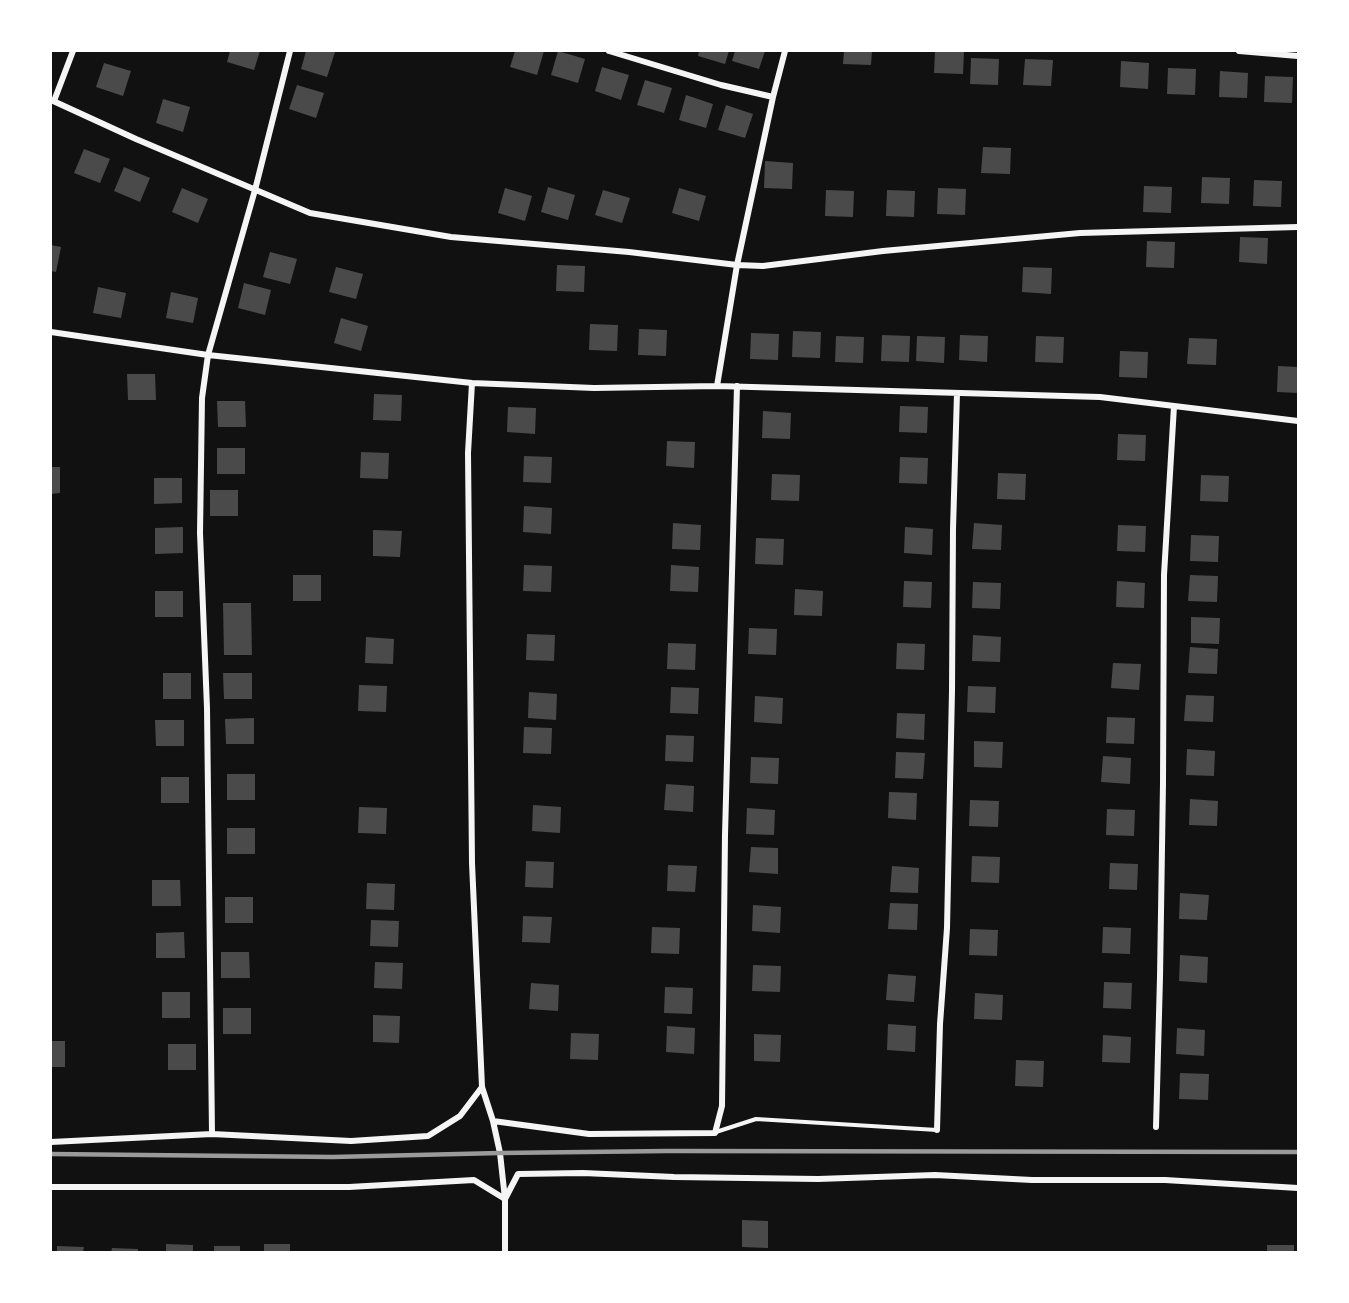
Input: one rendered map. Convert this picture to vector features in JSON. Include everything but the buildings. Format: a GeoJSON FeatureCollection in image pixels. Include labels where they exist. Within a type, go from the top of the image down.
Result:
{"type":"FeatureCollection","features":[{"type":"Feature","properties":{"kind":"street"},"geometry":{"type":"LineString","coordinates":[[73,51],[52,100],[136,140],[310,213],[451,237],[763,266],[883,251],[1080,233],[1298,227]]}},
{"type":"Feature","properties":{"kind":"street"},"geometry":{"type":"LineString","coordinates":[[212,1134],[207,708],[200,532],[202,398],[208,355],[255,190],[290,51]]}},
{"type":"Feature","properties":{"kind":"street"},"geometry":{"type":"LineString","coordinates":[[609,51],[721,85],[773,98]]}},
{"type":"Feature","properties":{"kind":"street"},"geometry":{"type":"LineString","coordinates":[[717,386],[737,265],[785,51]]}},
{"type":"Feature","properties":{"kind":"street"},"geometry":{"type":"LineString","coordinates":[[1239,51],[1298,56]]}},
{"type":"Feature","properties":{"kind":"street"},"geometry":{"type":"LineString","coordinates":[[51,332],[208,355],[472,383],[594,388],[737,386],[1100,397],[1298,421]]}},
{"type":"Feature","properties":{"kind":"street"},"geometry":{"type":"LineString","coordinates":[[472,383],[468,453],[472,874],[482,1087],[500,1153],[505,1198],[505,1252]]}},
{"type":"Feature","properties":{"kind":"street"},"geometry":{"type":"LineString","coordinates":[[493,1121],[589,1134],[715,1133],[722,1106],[725,835],[737,386]]}},
{"type":"Feature","properties":{"kind":"street"},"geometry":{"type":"LineString","coordinates":[[937,1130],[946,928],[957,393]]}},
{"type":"Feature","properties":{"kind":"street"},"geometry":{"type":"LineString","coordinates":[[1156,1128],[1161,943],[1164,575],[1174,406]]}},
{"type":"Feature","properties":{"kind":"street"},"geometry":{"type":"LineString","coordinates":[[51,1142],[212,1134],[351,1141],[429,1136],[460,1116],[482,1087]]}},
{"type":"Feature","properties":{"kind":"street"},"geometry":{"type":"LineString","coordinates":[[505,1198],[518,1174],[583,1173],[818,1179],[934,1175],[1032,1180],[1165,1180],[1298,1188]]}},
{"type":"Feature","properties":{"kind":"street"},"geometry":{"type":"LineString","coordinates":[[51,1187],[349,1187],[474,1180],[505,1198]]}},
{"type":"Feature","properties":{"kind":"lane"},"geometry":{"type":"LineString","coordinates":[[715,1133],[756,1119],[937,1130]]}},
{"type":"Feature","properties":{"kind":"railway"},"geometry":{"type":"LineString","coordinates":[[51,1154],[333,1157],[668,1151],[1298,1152]]}}]}
